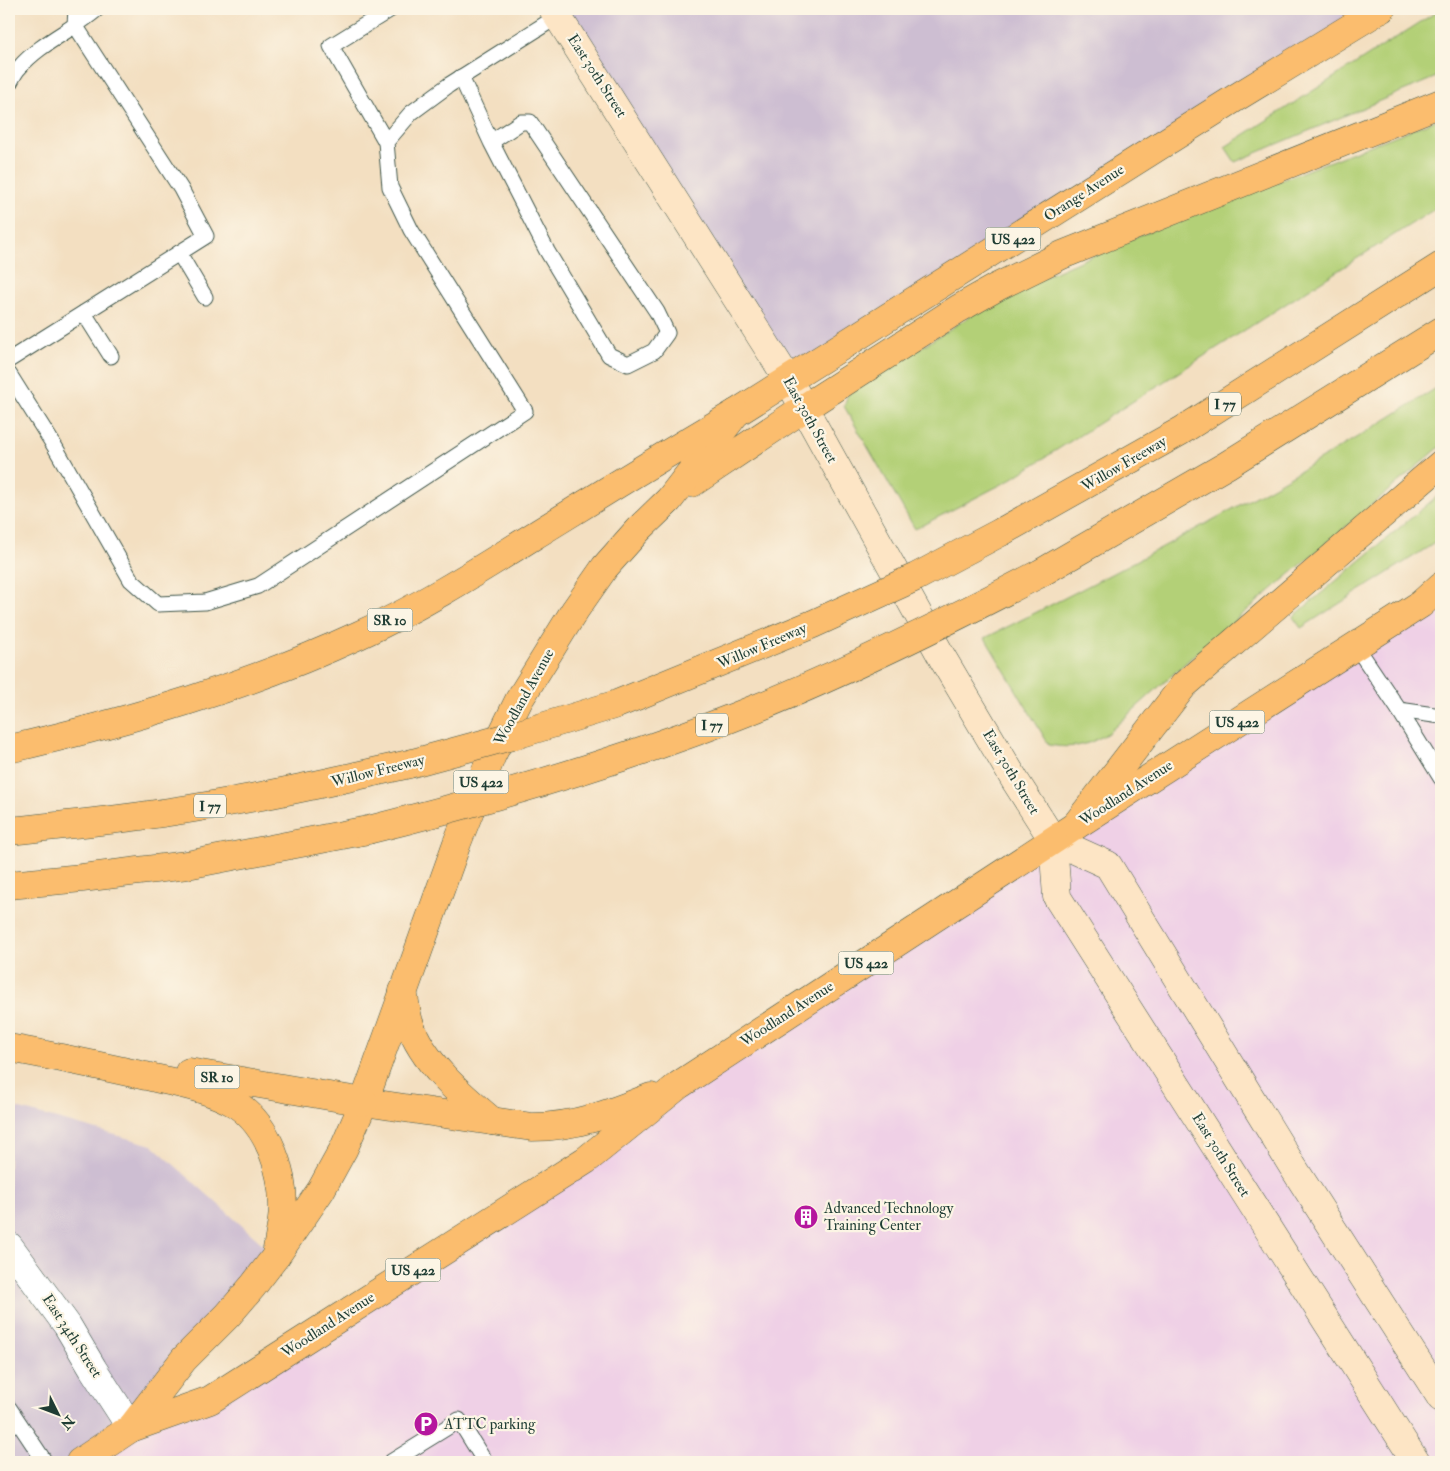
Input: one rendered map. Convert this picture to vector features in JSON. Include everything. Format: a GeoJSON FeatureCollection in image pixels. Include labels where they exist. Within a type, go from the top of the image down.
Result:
{"type":"FeatureCollection","features":[{"type":"Feature","properties":{"kind":"main road","name":"Orange Avenue"},"geometry":{"type":"LineString","coordinates":[[789,381],[1172,137],[1381,9]]}},
{"type":"Feature","properties":{"kind":"main road","name":"East 30th Street"},"geometry":{"type":"LineString","coordinates":[[556,12],[789,381],[943,659],[1016,782],[1064,833],[1057,897],[1416,1462]]}},
{"type":"Feature","properties":{"kind":"main road"},"geometry":{"type":"LineString","coordinates":[[669,500],[804,408],[958,309],[996,287],[1062,255],[1441,103]]}},
{"type":"Feature","properties":{"kind":"main road","name":"Willow Freeway"},"geometry":{"type":"LineString","coordinates":[[9,831],[107,821],[211,806],[311,787],[409,764],[519,734],[626,701],[813,624],[916,577],[1003,531],[1182,431],[1441,266]]}},
{"type":"Feature","properties":{"kind":"main road","name":"I 77"},"geometry":{"type":"LineString","coordinates":[[9,885],[82,878],[187,864],[368,830],[454,809],[559,778],[657,745],[756,708],[854,666],[956,618],[1040,574],[1227,465],[1441,331]]}},
{"type":"Feature","properties":{"kind":"main road","name":"Woodland Avenue"},"geometry":{"type":"LineString","coordinates":[[131,1428],[184,1359],[228,1315],[276,1256],[321,1190],[344,1148],[364,1102],[471,806],[492,755],[520,700],[575,610],[606,567],[638,530],[669,500],[736,413],[789,381]]}},
{"type":"Feature","properties":{"kind":"main road","name":"SR 10"},"geometry":{"type":"LineString","coordinates":[[9,750],[116,722],[218,692],[360,635],[403,613],[494,561],[668,452],[736,413]]}},
{"type":"Feature","properties":{"kind":"main road"},"geometry":{"type":"LineString","coordinates":[[1441,464],[1184,685],[1064,833],[1108,865],[1287,1159],[1441,1398]]}},
{"type":"Feature","properties":{"kind":"main road","name":"US 422"},"geometry":{"type":"LineString","coordinates":[[1431,599],[1441,586]]}},
{"type":"Feature","properties":{"kind":"main road","name":"Woodland Avenue"},"geometry":{"type":"LineString","coordinates":[[80,1462],[131,1428],[210,1400],[586,1160],[679,1085],[1064,833],[1431,599]]}},
{"type":"Feature","properties":{"kind":"main road"},"geometry":{"type":"LineString","coordinates":[[403,991],[410,1022],[432,1061],[464,1097],[494,1122]]}},
{"type":"Feature","properties":{"kind":"main road","name":"SR 10"},"geometry":{"type":"LineString","coordinates":[[9,1048],[69,1058],[183,1071],[364,1102],[532,1127],[554,1127],[579,1123],[612,1113],[679,1085]]}},
{"type":"Feature","properties":{"kind":"main road"},"geometry":{"type":"LineString","coordinates":[[69,1058],[204,1091],[235,1104],[248,1114],[266,1138],[278,1168],[283,1208],[276,1256]]}},
{"type":"Feature","properties":{"kind":"street","name":"East 34th Street"},"geometry":{"type":"LineString","coordinates":[[9,1246],[67,1325],[131,1428]]}},
{"type":"Feature","properties":{"kind":"lane"},"geometry":{"type":"LineString","coordinates":[[9,360],[206,236],[181,189],[76,25],[76,9]]}},
{"type":"Feature","properties":{"kind":"lane"},"geometry":{"type":"LineString","coordinates":[[9,84],[18,68],[55,37],[76,25],[97,9]]}},
{"type":"Feature","properties":{"kind":"lane"},"geometry":{"type":"LineString","coordinates":[[9,374],[55,447],[131,580],[158,604],[205,602],[258,586],[525,411],[411,230],[390,187],[386,142],[331,46],[391,9]]}},
{"type":"Feature","properties":{"kind":"lane"},"geometry":{"type":"LineString","coordinates":[[386,142],[411,113],[556,12]]}},
{"type":"Feature","properties":{"kind":"lane"},"geometry":{"type":"LineString","coordinates":[[461,77],[491,142],[547,251],[609,355],[628,364],[654,350],[667,333],[657,312],[530,122],[521,122],[491,142]]}},
{"type":"Feature","properties":{"kind":"lane"},"geometry":{"type":"LineString","coordinates":[[179,253],[205,298]]}},
{"type":"Feature","properties":{"kind":"lane"},"geometry":{"type":"LineString","coordinates":[[84,313],[111,356]]}},
{"type":"Feature","properties":{"kind":"lane"},"geometry":{"type":"LineString","coordinates":[[1356,646],[1399,710],[1441,778]]}},
{"type":"Feature","properties":{"kind":"lane"},"geometry":{"type":"LineString","coordinates":[[1399,710],[1441,716]]}},
{"type":"Feature","properties":{"kind":"lane"},"geometry":{"type":"LineString","coordinates":[[9,1408],[45,1462]]}},
{"type":"Feature","properties":{"kind":"lane"},"geometry":{"type":"LineString","coordinates":[[391,1462],[459,1420],[485,1462]]}},
{"type":"Feature","properties":{"kind":"shaded area"},"geometry":{"type":"Polygon","coordinates":[[[553,9],[1381,9],[789,381],[553,9]]]}},
{"type":"Feature","properties":{"kind":"shaded area"},"geometry":{"type":"Polygon","coordinates":[[[1441,594],[1441,1462],[80,1462],[210,1400],[1441,594]]]}},
{"type":"Feature","properties":{"kind":"shaded area"},"geometry":{"type":"Polygon","coordinates":[[[9,1106],[152,1145],[276,1256],[80,1462],[9,1462],[9,1106]]]}},
{"type":"Feature","properties":{"kind":"green space"},"geometry":{"type":"Polygon","coordinates":[[[1441,9],[1441,75],[1235,162],[1225,147],[1441,9]]]}},
{"type":"Feature","properties":{"kind":"green space"},"geometry":{"type":"Polygon","coordinates":[[[1441,118],[1441,205],[1008,481],[915,529],[844,406],[848,394],[1005,294],[1135,237],[1441,118]]]}},
{"type":"Feature","properties":{"kind":"green space"},"geometry":{"type":"Polygon","coordinates":[[[1441,385],[1441,446],[1192,657],[1108,733],[1086,744],[1065,747],[1049,745],[985,638],[1216,518],[1386,420],[1441,385]]]}},
{"type":"Feature","properties":{"kind":"green space"},"geometry":{"type":"Polygon","coordinates":[[[1441,493],[1441,539],[1301,628],[1293,617],[1441,493]]]}},
{"type":"Feature","properties":{"kind":"place","name":"Advanced Technology Training Center"},"geometry":{"type":"Point","coordinates":[806,1217]}},
{"type":"Feature","properties":{"kind":"place","name":"ATTC parking"},"geometry":{"type":"Point","coordinates":[426,1424]}}]}
